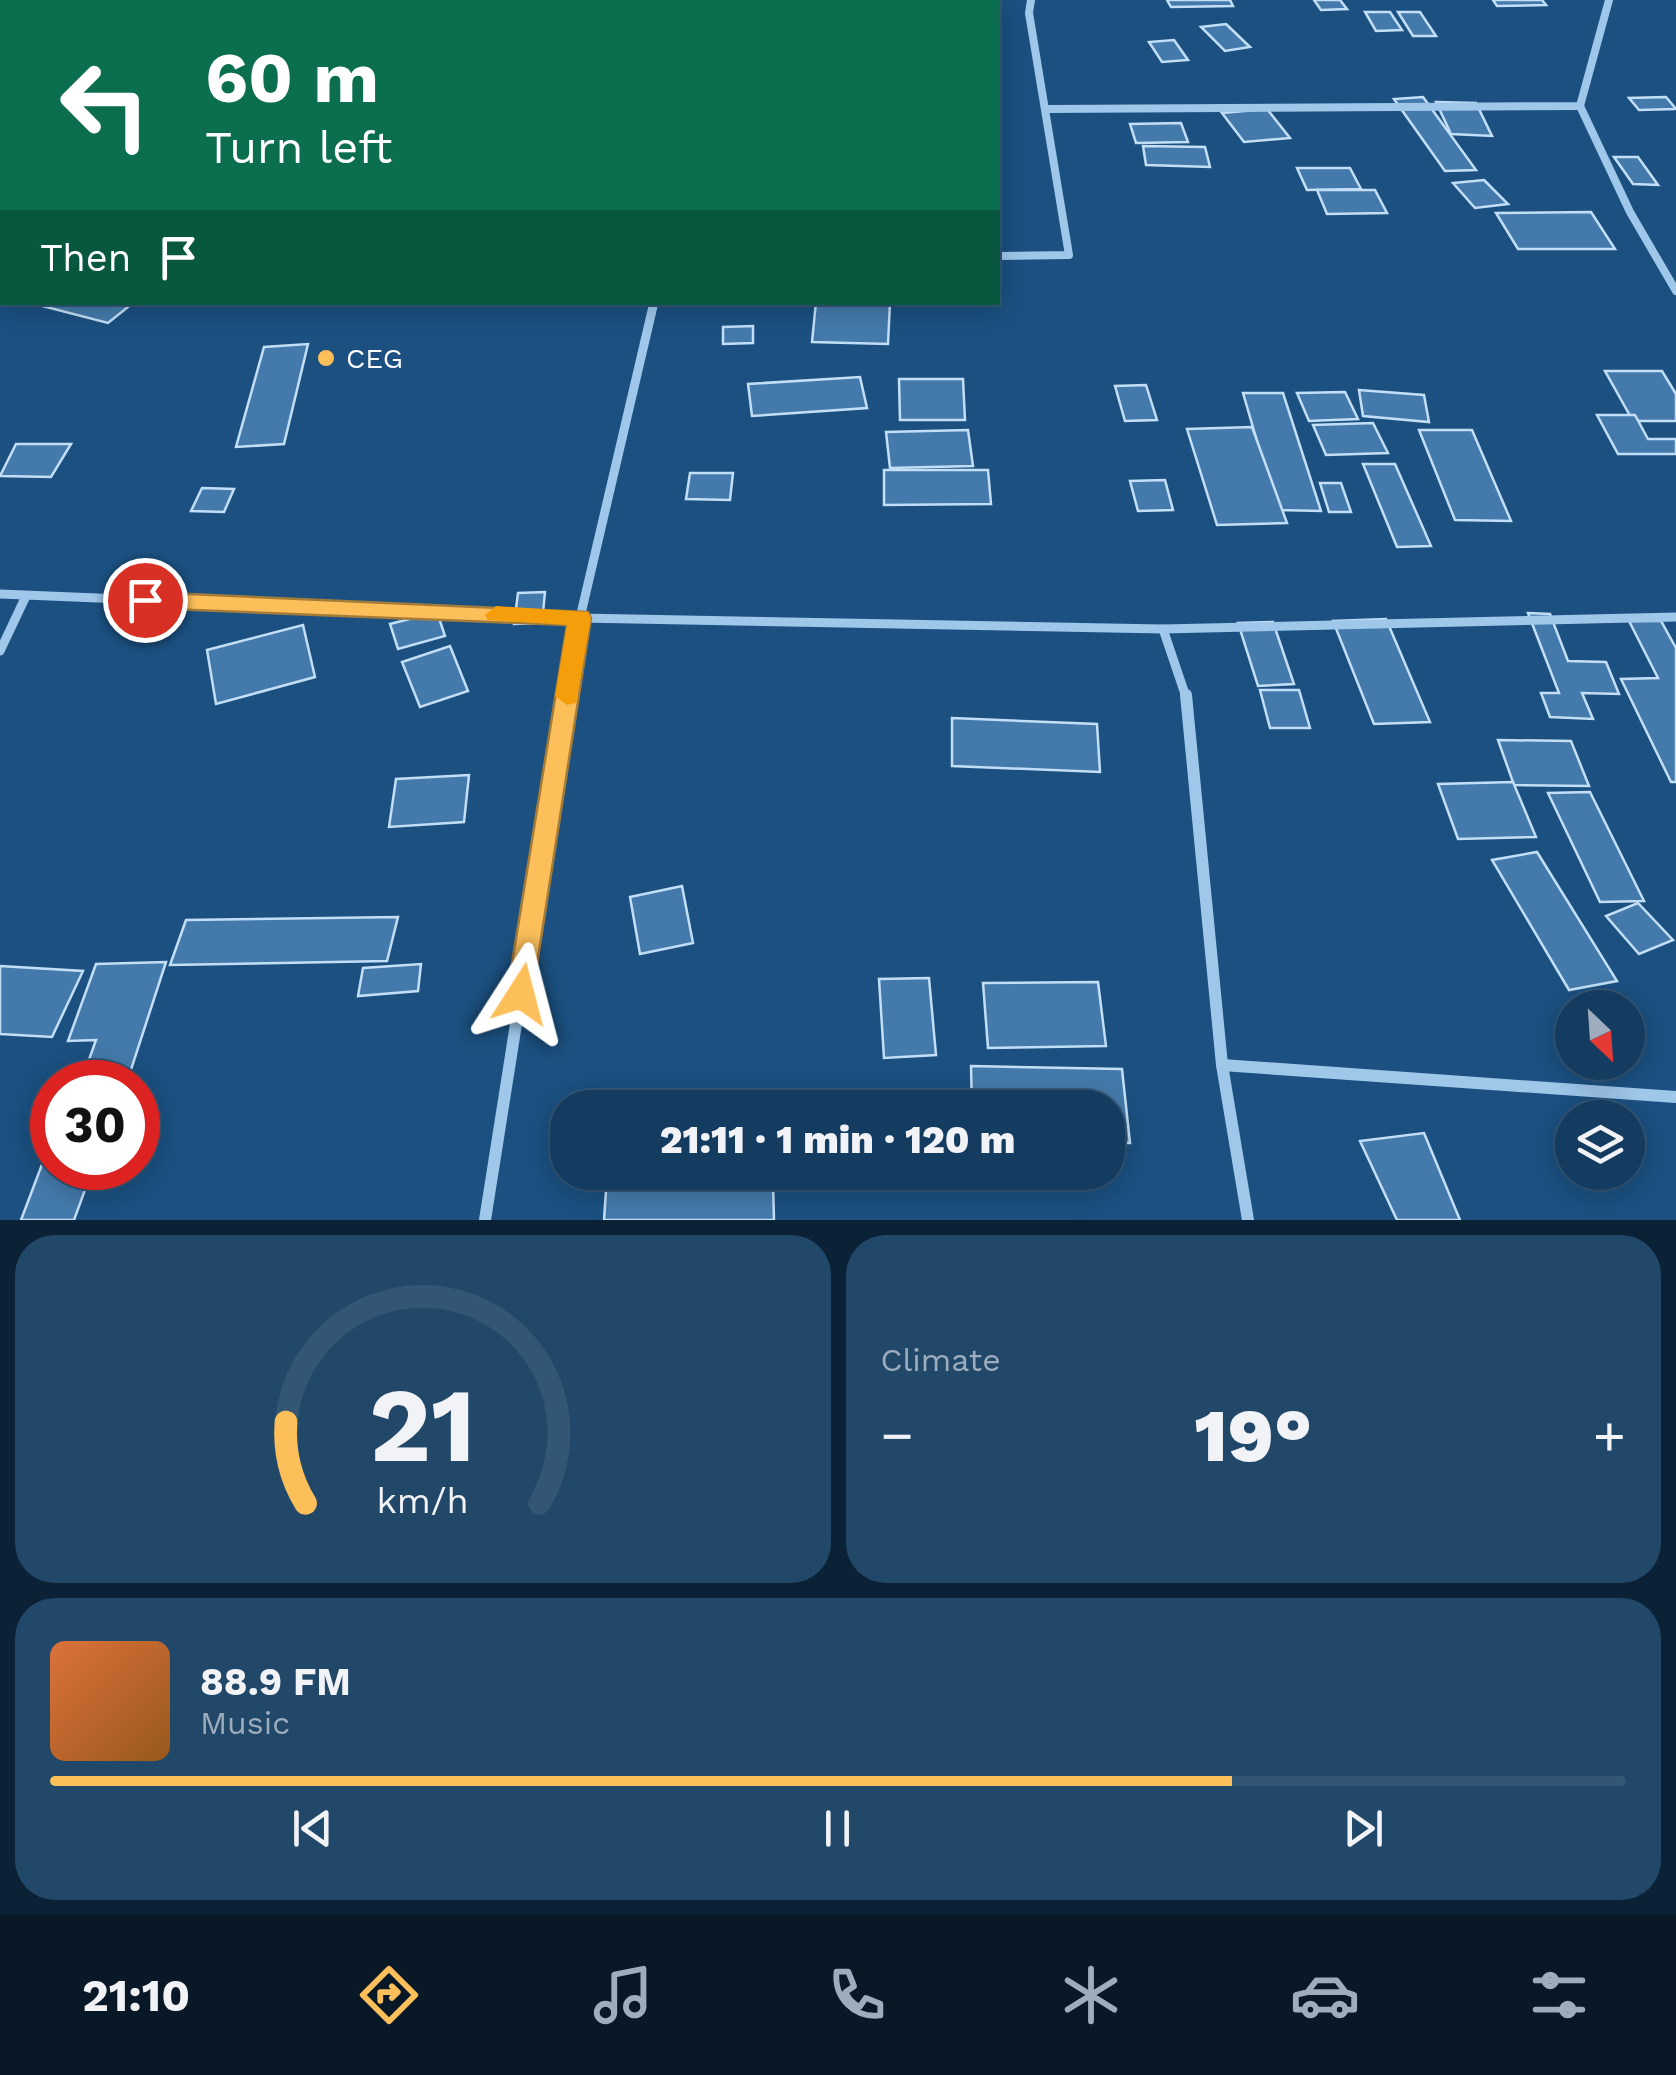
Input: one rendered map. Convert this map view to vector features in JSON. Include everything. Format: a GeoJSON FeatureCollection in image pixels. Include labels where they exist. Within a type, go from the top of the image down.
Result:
{"type":"FeatureCollection","features":[{"type":"Feature","properties":{"kind":"street"},"geometry":{"type":"LineString","coordinates":[[1000,256],[1070,254],[1029,13],[1031,0]]}},
{"type":"Feature","properties":{"kind":"street"},"geometry":{"type":"LineString","coordinates":[[1609,0],[1580,106],[1630,212],[1676,291]]}},
{"type":"Feature","properties":{"kind":"street"},"geometry":{"type":"LineString","coordinates":[[1046,109],[1580,106]]}},
{"type":"Feature","properties":{"kind":"street"},"geometry":{"type":"LineString","coordinates":[[486,1220],[580,618],[653,305]]}},
{"type":"Feature","properties":{"kind":"street"},"geometry":{"type":"LineString","coordinates":[[0,594],[580,618],[1163,629],[1676,617]]}},
{"type":"Feature","properties":{"kind":"street"},"geometry":{"type":"LineString","coordinates":[[0,650],[26,596]]}},
{"type":"Feature","properties":{"kind":"street"},"geometry":{"type":"LineString","coordinates":[[1163,629],[1184,690],[1222,1065],[1248,1220]]}},
{"type":"Feature","properties":{"kind":"street"},"geometry":{"type":"LineString","coordinates":[[1222,1065],[1676,1097]]}},
{"type":"Feature","properties":{"kind":"building"},"geometry":{"type":"Polygon","coordinates":[[[1167,0],[1230,0],[1233,6],[1171,7],[1167,0]]]}},
{"type":"Feature","properties":{"kind":"building"},"geometry":{"type":"Polygon","coordinates":[[[1314,0],[1340,0],[1347,9],[1321,10],[1314,0]]]}},
{"type":"Feature","properties":{"kind":"building"},"geometry":{"type":"Polygon","coordinates":[[[1493,0],[1542,0],[1546,5],[1497,6],[1493,0]]]}},
{"type":"Feature","properties":{"kind":"building"},"geometry":{"type":"Polygon","coordinates":[[[1365,12],[1390,12],[1402,30],[1376,31],[1365,12]]]}},
{"type":"Feature","properties":{"kind":"building"},"geometry":{"type":"Polygon","coordinates":[[[1398,12],[1420,12],[1436,36],[1413,36],[1398,12]]]}},
{"type":"Feature","properties":{"kind":"building"},"geometry":{"type":"Polygon","coordinates":[[[1226,24],[1250,47],[1225,51],[1201,27],[1226,24]]]}},
{"type":"Feature","properties":{"kind":"building"},"geometry":{"type":"Polygon","coordinates":[[[1174,40],[1188,60],[1162,62],[1149,42],[1174,40]]]}},
{"type":"Feature","properties":{"kind":"building"},"geometry":{"type":"Polygon","coordinates":[[[1423,97],[1476,170],[1445,171],[1394,99],[1423,97]]]}},
{"type":"Feature","properties":{"kind":"building"},"geometry":{"type":"Polygon","coordinates":[[[1666,97],[1676,109],[1639,110],[1629,98],[1666,97]]]}},
{"type":"Feature","properties":{"kind":"building"},"geometry":{"type":"Polygon","coordinates":[[[1436,102],[1476,103],[1492,136],[1451,134],[1436,102]]]}},
{"type":"Feature","properties":{"kind":"building"},"geometry":{"type":"Polygon","coordinates":[[[1267,109],[1290,138],[1244,142],[1222,113],[1267,109]]]}},
{"type":"Feature","properties":{"kind":"building"},"geometry":{"type":"Polygon","coordinates":[[[1181,123],[1188,142],[1136,143],[1130,124],[1181,123]]]}},
{"type":"Feature","properties":{"kind":"building"},"geometry":{"type":"Polygon","coordinates":[[[1143,146],[1205,147],[1210,167],[1146,165],[1143,146]]]}},
{"type":"Feature","properties":{"kind":"building"},"geometry":{"type":"Polygon","coordinates":[[[1614,157],[1638,157],[1658,185],[1633,184],[1614,157]]]}},
{"type":"Feature","properties":{"kind":"building"},"geometry":{"type":"Polygon","coordinates":[[[1297,168],[1350,168],[1361,189],[1307,190],[1297,168]]]}},
{"type":"Feature","properties":{"kind":"building"},"geometry":{"type":"Polygon","coordinates":[[[1484,180],[1508,204],[1475,208],[1453,183],[1484,180]]]}},
{"type":"Feature","properties":{"kind":"building"},"geometry":{"type":"Polygon","coordinates":[[[1317,190],[1375,190],[1387,213],[1327,214],[1317,190]]]}},
{"type":"Feature","properties":{"kind":"building"},"geometry":{"type":"Polygon","coordinates":[[[1591,212],[1615,249],[1518,249],[1496,213],[1591,212]]]}},
{"type":"Feature","properties":{"kind":"building"},"geometry":{"type":"Polygon","coordinates":[[[39,305],[130,305],[108,323],[39,305]]]}},
{"type":"Feature","properties":{"kind":"building"},"geometry":{"type":"Polygon","coordinates":[[[816,305],[890,305],[888,344],[812,342],[816,305]]]}},
{"type":"Feature","properties":{"kind":"building"},"geometry":{"type":"Polygon","coordinates":[[[753,326],[753,343],[723,344],[723,327],[753,326]]]}},
{"type":"Feature","properties":{"kind":"building"},"geometry":{"type":"Polygon","coordinates":[[[308,344],[284,444],[236,447],[264,347],[308,344]]]}},
{"type":"Feature","properties":{"kind":"building"},"geometry":{"type":"Polygon","coordinates":[[[1605,371],[1662,371],[1676,394],[1676,421],[1633,421],[1605,371]]]}},
{"type":"Feature","properties":{"kind":"building"},"geometry":{"type":"Polygon","coordinates":[[[860,377],[867,408],[752,416],[748,384],[860,377]]]}},
{"type":"Feature","properties":{"kind":"building"},"geometry":{"type":"Polygon","coordinates":[[[899,379],[963,379],[965,420],[900,420],[899,379]]]}},
{"type":"Feature","properties":{"kind":"building"},"geometry":{"type":"Polygon","coordinates":[[[1146,385],[1157,420],[1125,421],[1115,386],[1146,385]]]}},
{"type":"Feature","properties":{"kind":"building"},"geometry":{"type":"Polygon","coordinates":[[[1359,390],[1424,395],[1429,422],[1363,416],[1359,390]]]}},
{"type":"Feature","properties":{"kind":"building"},"geometry":{"type":"Polygon","coordinates":[[[1345,392],[1358,419],[1309,421],[1297,393],[1345,392]]]}},
{"type":"Feature","properties":{"kind":"building"},"geometry":{"type":"Polygon","coordinates":[[[1243,393],[1283,393],[1321,511],[1277,510],[1243,393]]]}},
{"type":"Feature","properties":{"kind":"building"},"geometry":{"type":"Polygon","coordinates":[[[1597,415],[1635,415],[1648,439],[1676,439],[1676,454],[1618,454],[1597,415]]]}},
{"type":"Feature","properties":{"kind":"building"},"geometry":{"type":"Polygon","coordinates":[[[1373,423],[1388,453],[1326,455],[1313,425],[1373,423]]]}},
{"type":"Feature","properties":{"kind":"building"},"geometry":{"type":"Polygon","coordinates":[[[1252,427],[1287,523],[1217,525],[1187,429],[1252,427]]]}},
{"type":"Feature","properties":{"kind":"building"},"geometry":{"type":"Polygon","coordinates":[[[968,430],[973,466],[890,468],[886,432],[968,430]]]}},
{"type":"Feature","properties":{"kind":"building"},"geometry":{"type":"Polygon","coordinates":[[[1419,430],[1472,430],[1511,521],[1455,520],[1419,430]]]}},
{"type":"Feature","properties":{"kind":"building"},"geometry":{"type":"Polygon","coordinates":[[[16,444],[71,444],[51,477],[0,476],[16,444]]]}},
{"type":"Feature","properties":{"kind":"building"},"geometry":{"type":"Polygon","coordinates":[[[1363,464],[1395,464],[1431,546],[1397,547],[1363,464]]]}},
{"type":"Feature","properties":{"kind":"building"},"geometry":{"type":"Polygon","coordinates":[[[884,470],[988,470],[991,504],[884,505],[884,470]]]}},
{"type":"Feature","properties":{"kind":"building"},"geometry":{"type":"Polygon","coordinates":[[[690,473],[733,473],[730,500],[686,499],[690,473]]]}},
{"type":"Feature","properties":{"kind":"building"},"geometry":{"type":"Polygon","coordinates":[[[1165,480],[1173,510],[1138,511],[1130,481],[1165,480]]]}},
{"type":"Feature","properties":{"kind":"building"},"geometry":{"type":"Polygon","coordinates":[[[1320,483],[1341,483],[1351,512],[1329,512],[1320,483]]]}},
{"type":"Feature","properties":{"kind":"building"},"geometry":{"type":"Polygon","coordinates":[[[202,488],[234,489],[224,512],[191,511],[202,488]]]}},
{"type":"Feature","properties":{"kind":"building"},"geometry":{"type":"Polygon","coordinates":[[[545,592],[542,623],[514,624],[518,593],[545,592]]]}},
{"type":"Feature","properties":{"kind":"building"},"geometry":{"type":"Polygon","coordinates":[[[437,612],[445,636],[398,649],[390,624],[437,612]]]}},
{"type":"Feature","properties":{"kind":"building"},"geometry":{"type":"Polygon","coordinates":[[[1528,613],[1550,614],[1568,661],[1606,662],[1619,694],[1582,693],[1593,719],[1550,717],[1541,693],[1559,693],[1528,613]]]}},
{"type":"Feature","properties":{"kind":"building"},"geometry":{"type":"Polygon","coordinates":[[[1386,619],[1430,722],[1374,724],[1333,621],[1386,619]]]}},
{"type":"Feature","properties":{"kind":"building"},"geometry":{"type":"Polygon","coordinates":[[[1629,621],[1661,621],[1676,648],[1676,782],[1671,782],[1621,679],[1658,678],[1629,621]]]}},
{"type":"Feature","properties":{"kind":"building"},"geometry":{"type":"Polygon","coordinates":[[[1273,622],[1294,684],[1258,686],[1238,623],[1273,622]]]}},
{"type":"Feature","properties":{"kind":"building"},"geometry":{"type":"Polygon","coordinates":[[[303,625],[315,677],[216,704],[207,650],[303,625]]]}},
{"type":"Feature","properties":{"kind":"building"},"geometry":{"type":"Polygon","coordinates":[[[450,646],[468,691],[420,707],[402,662],[450,646]]]}},
{"type":"Feature","properties":{"kind":"building"},"geometry":{"type":"Polygon","coordinates":[[[1260,690],[1299,690],[1310,728],[1270,728],[1260,690]]]}},
{"type":"Feature","properties":{"kind":"building"},"geometry":{"type":"Polygon","coordinates":[[[952,718],[1097,724],[1100,772],[952,766],[952,718]]]}},
{"type":"Feature","properties":{"kind":"building"},"geometry":{"type":"Polygon","coordinates":[[[1498,740],[1571,741],[1589,786],[1514,785],[1498,740]]]}},
{"type":"Feature","properties":{"kind":"building"},"geometry":{"type":"Polygon","coordinates":[[[469,775],[464,822],[389,827],[396,779],[469,775]]]}},
{"type":"Feature","properties":{"kind":"building"},"geometry":{"type":"Polygon","coordinates":[[[1513,782],[1536,837],[1458,839],[1438,784],[1513,782]]]}},
{"type":"Feature","properties":{"kind":"building"},"geometry":{"type":"Polygon","coordinates":[[[1590,792],[1644,901],[1600,902],[1548,793],[1590,792]]]}},
{"type":"Feature","properties":{"kind":"building"},"geometry":{"type":"Polygon","coordinates":[[[1537,852],[1617,981],[1569,990],[1492,860],[1537,852]]]}},
{"type":"Feature","properties":{"kind":"building"},"geometry":{"type":"Polygon","coordinates":[[[682,886],[693,943],[640,954],[630,897],[682,886]]]}},
{"type":"Feature","properties":{"kind":"building"},"geometry":{"type":"Polygon","coordinates":[[[1638,903],[1673,940],[1639,954],[1606,916],[1638,903]]]}},
{"type":"Feature","properties":{"kind":"building"},"geometry":{"type":"Polygon","coordinates":[[[398,917],[387,961],[170,965],[186,920],[398,917]]]}},
{"type":"Feature","properties":{"kind":"building"},"geometry":{"type":"Polygon","coordinates":[[[166,962],[134,1060],[89,1060],[96,1040],[68,1041],[96,964],[166,962]]]}},
{"type":"Feature","properties":{"kind":"building"},"geometry":{"type":"Polygon","coordinates":[[[421,964],[418,991],[358,996],[363,968],[421,964]]]}},
{"type":"Feature","properties":{"kind":"building"},"geometry":{"type":"Polygon","coordinates":[[[0,966],[83,971],[52,1037],[0,1034],[0,966]]]}},
{"type":"Feature","properties":{"kind":"building"},"geometry":{"type":"Polygon","coordinates":[[[929,978],[936,1055],[884,1058],[879,979],[929,978]]]}},
{"type":"Feature","properties":{"kind":"building"},"geometry":{"type":"Polygon","coordinates":[[[1098,982],[1106,1046],[988,1048],[983,983],[1098,982]]]}},
{"type":"Feature","properties":{"kind":"building"},"geometry":{"type":"Polygon","coordinates":[[[971,1066],[1122,1069],[1124,1090],[972,1090],[971,1066]]]}},
{"type":"Feature","properties":{"kind":"building"},"geometry":{"type":"Polygon","coordinates":[[[1125,1097],[1130,1143],[1125,1143],[1125,1097]]]}},
{"type":"Feature","properties":{"kind":"building"},"geometry":{"type":"Polygon","coordinates":[[[1424,1133],[1460,1220],[1397,1220],[1360,1141],[1424,1133]]]}},
{"type":"Feature","properties":{"kind":"building"},"geometry":{"type":"Polygon","coordinates":[[[32,1190],[85,1190],[74,1220],[21,1220],[32,1190]]]}},
{"type":"Feature","properties":{"kind":"building"},"geometry":{"type":"Polygon","coordinates":[[[773,1190],[774,1220],[604,1220],[606,1191],[773,1190]]]}},
{"type":"Feature","properties":{"kind":"slow traffic"},"geometry":{"type":"LineString","coordinates":[[496,615],[580,618],[567,696]]}},
{"type":"Feature","properties":{"kind":"place","name":"CEG"},"geometry":{"type":"Point","coordinates":[326,358]}},
{"type":"Feature","properties":{"kind":"route"},"geometry":{"type":"LineString","coordinates":[[145,600],[580,618],[521,994]]}}]}
